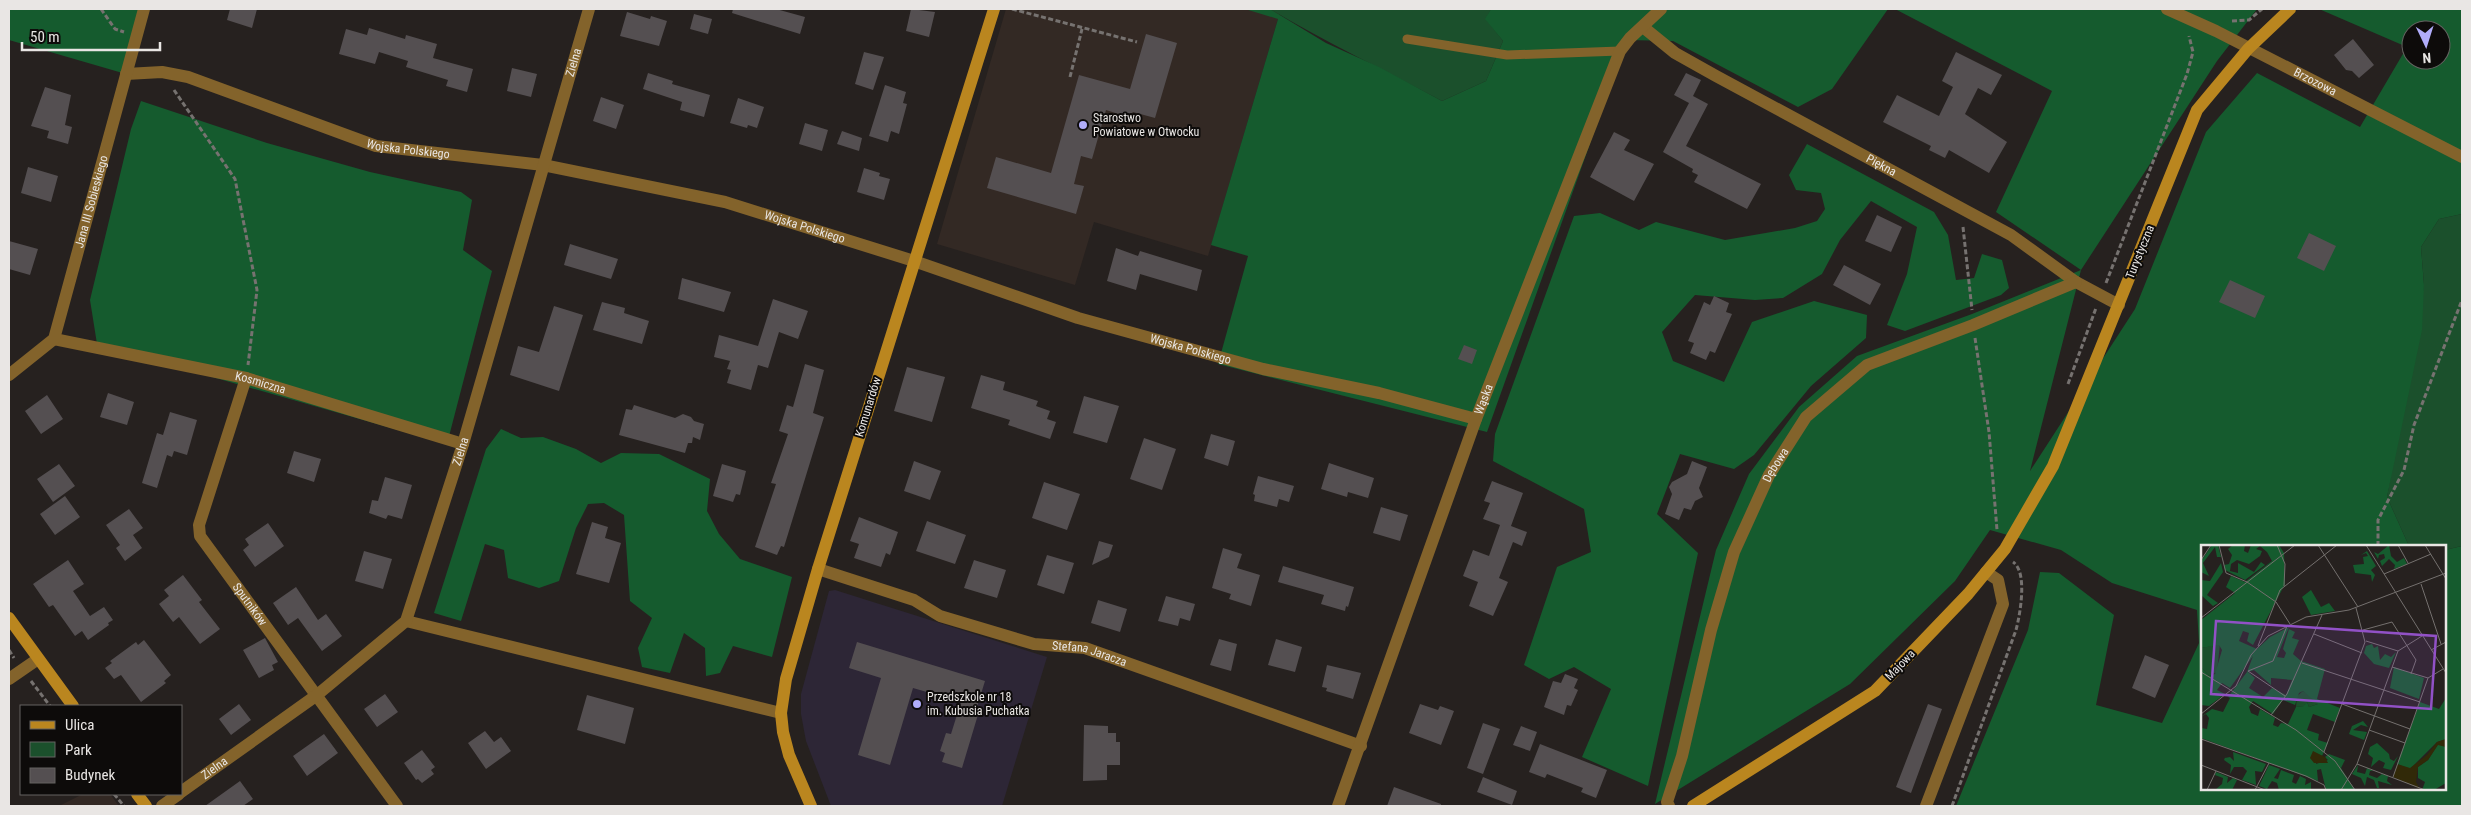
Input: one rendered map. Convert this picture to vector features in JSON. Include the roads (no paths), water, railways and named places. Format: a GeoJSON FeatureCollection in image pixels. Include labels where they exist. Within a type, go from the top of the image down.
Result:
{"type":"FeatureCollection","features":[{"type":"Feature","properties":{"kind":"street","name":"Jana III Sobieskiego"},"geometry":{"type":"LineString","coordinates":[[54,339],[144,9]]}},
{"type":"Feature","properties":{"kind":"street","name":"Zielna"},"geometry":{"type":"LineString","coordinates":[[182,792],[317,695],[406,621],[463,444],[589,9]]}},
{"type":"Feature","properties":{"kind":"street","name":"Komunardów"},"geometry":{"type":"LineString","coordinates":[[811,806],[789,754],[783,732],[781,713],[786,679],[818,569],[994,9]]}},
{"type":"Feature","properties":{"kind":"street","name":"Wąska"},"geometry":{"type":"LineString","coordinates":[[1338,806],[1361,746],[1476,419],[1620,51],[1630,38],[1643,28],[1661,9]]}},
{"type":"Feature","properties":{"kind":"street","name":"Brzozowa"},"geometry":{"type":"LineString","coordinates":[[2166,9],[2216,31],[2462,158]]}},
{"type":"Feature","properties":{"kind":"street","name":"Turystyczna"},"geometry":{"type":"LineString","coordinates":[[2053,466],[2197,110],[2248,49],[2290,9]]}},
{"type":"Feature","properties":{"kind":"street","name":"Piękna"},"geometry":{"type":"LineString","coordinates":[[1643,28],[1675,52],[1716,76],[2011,235],[2076,282],[2119,306]]}},
{"type":"Feature","properties":{"kind":"street","name":"Wojska Polskiego"},"geometry":{"type":"LineString","coordinates":[[126,74],[162,72],[188,77],[376,146],[543,165],[725,202],[914,261],[1078,318],[1263,369],[1379,393],[1476,419]]}},
{"type":"Feature","properties":{"kind":"street","name":"Dębowa"},"geometry":{"type":"LineString","coordinates":[[1669,806],[1667,802],[1682,756],[1711,630],[1734,552],[1769,475],[1806,417],[1867,365],[1974,326],[2076,282]]}},
{"type":"Feature","properties":{"kind":"street"},"geometry":{"type":"LineString","coordinates":[[9,375],[54,339]]}},
{"type":"Feature","properties":{"kind":"street","name":"Kosmiczna"},"geometry":{"type":"LineString","coordinates":[[54,339],[246,378],[463,444]]}},
{"type":"Feature","properties":{"kind":"street","name":"Sputników"},"geometry":{"type":"LineString","coordinates":[[246,378],[199,525],[200,536],[397,806]]}},
{"type":"Feature","properties":{"kind":"street","name":"Majowa"},"geometry":{"type":"LineString","coordinates":[[1692,806],[1875,690],[1968,594],[2006,549],[2053,466]]}},
{"type":"Feature","properties":{"kind":"street","name":"Stefana Jaracza"},"geometry":{"type":"LineString","coordinates":[[818,569],[914,600],[940,616],[1034,644],[1085,648],[1361,746]]}},
{"type":"Feature","properties":{"kind":"street"},"geometry":{"type":"LineString","coordinates":[[1926,806],[2002,604],[1998,580],[1986,572]]}},
{"type":"Feature","properties":{"kind":"street"},"geometry":{"type":"LineString","coordinates":[[9,618],[72,705]]}},
{"type":"Feature","properties":{"kind":"street"},"geometry":{"type":"LineString","coordinates":[[406,621],[781,713]]}},
{"type":"Feature","properties":{"kind":"street"},"geometry":{"type":"LineString","coordinates":[[9,679],[38,659]]}},
{"type":"Feature","properties":{"kind":"street"},"geometry":{"type":"LineString","coordinates":[[138,795],[146,806]]}},
{"type":"Feature","properties":{"kind":"street","name":"Zielna"},"geometry":{"type":"LineString","coordinates":[[162,806],[177,795]]}},
{"type":"Feature","properties":{"kind":"lane"},"geometry":{"type":"LineString","coordinates":[[1407,39],[1507,55],[1620,51]]}},
{"type":"Feature","properties":{"kind":"place","name":"Starostwo Powiatowe w Otwocku"},"geometry":{"type":"Point","coordinates":[1083,125]}},
{"type":"Feature","properties":{"kind":"place","name":"Przedszkole nr 18 im. Kubusia Puchatka"},"geometry":{"type":"Point","coordinates":[917,704]}}]}
